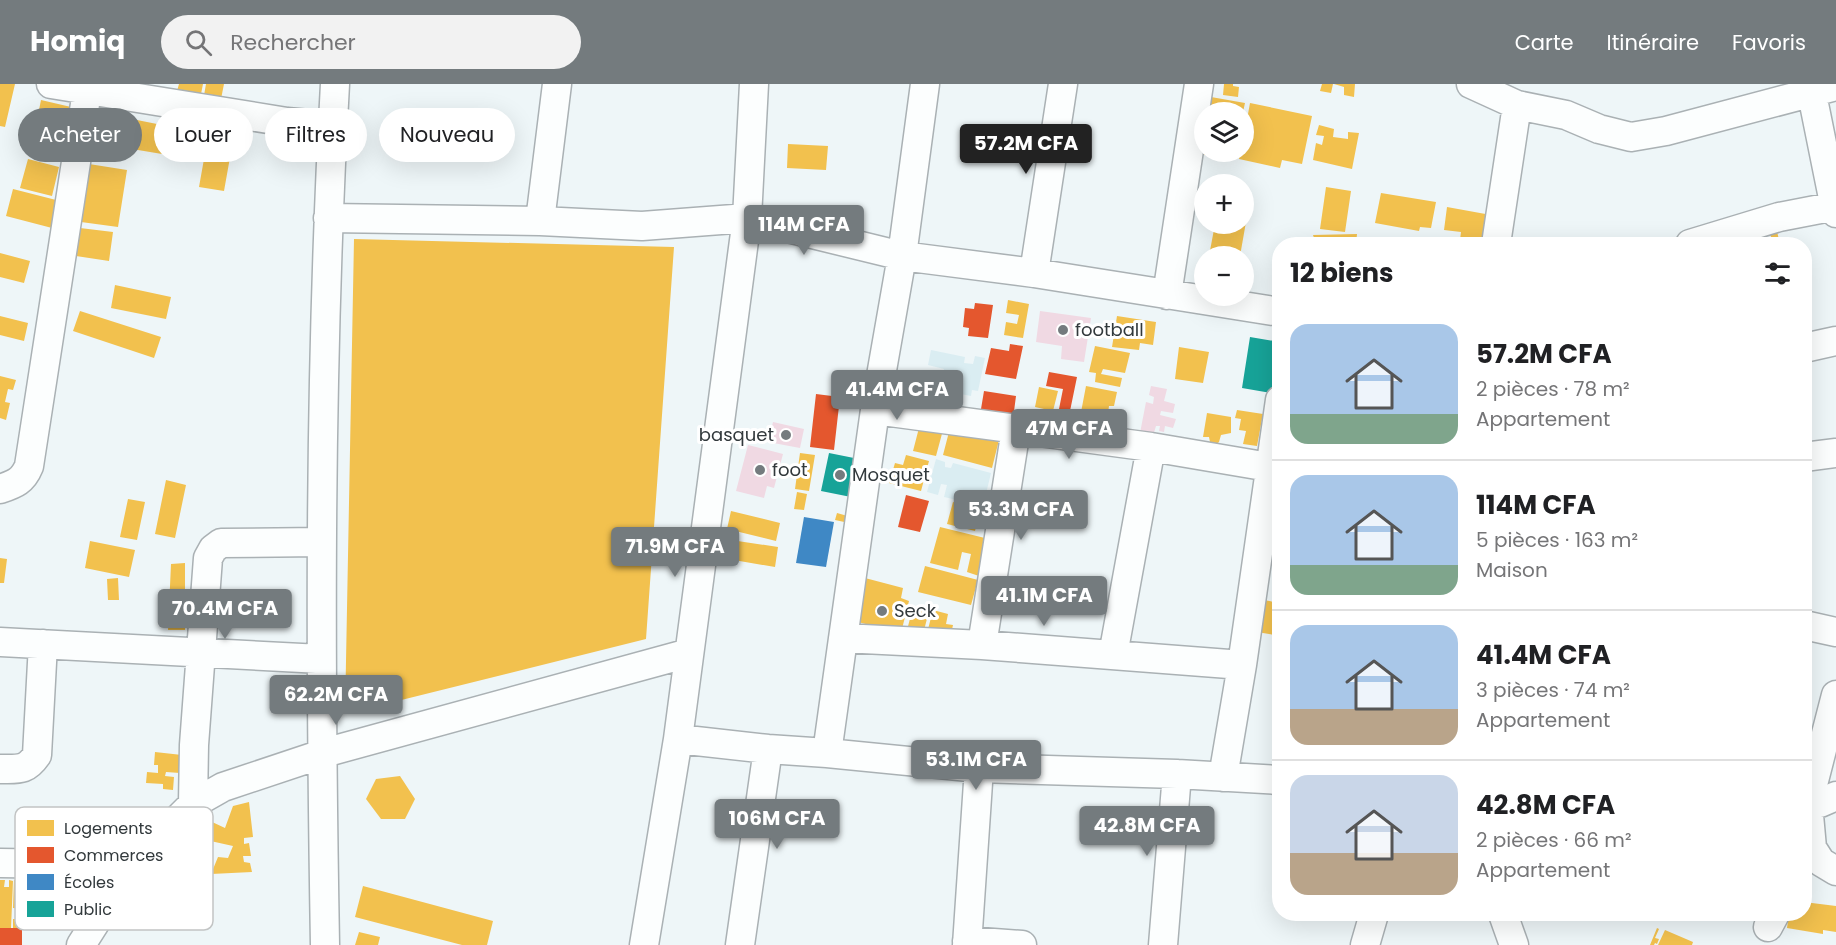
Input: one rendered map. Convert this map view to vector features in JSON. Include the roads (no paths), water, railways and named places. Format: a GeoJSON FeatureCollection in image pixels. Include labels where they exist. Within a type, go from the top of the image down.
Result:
{"type":"FeatureCollection","features":[{"type":"Feature","properties":{"kind":"street"},"geometry":{"type":"LineString","coordinates":[[51,84],[265,119]]}},
{"type":"Feature","properties":{"kind":"street"},"geometry":{"type":"LineString","coordinates":[[333,108],[335,84]]}},
{"type":"Feature","properties":{"kind":"street"},"geometry":{"type":"LineString","coordinates":[[540,221],[557,84]]}},
{"type":"Feature","properties":{"kind":"street"},"geometry":{"type":"LineString","coordinates":[[644,945],[678,739],[747,218],[754,84]]}},
{"type":"Feature","properties":{"kind":"street"},"geometry":{"type":"LineString","coordinates":[[827,753],[875,410],[902,256],[925,84]]}},
{"type":"Feature","properties":{"kind":"street"},"geometry":{"type":"LineString","coordinates":[[1034,273],[1063,84]]}},
{"type":"Feature","properties":{"kind":"street"},"geometry":{"type":"LineString","coordinates":[[1167,295],[1199,84]]}},
{"type":"Feature","properties":{"kind":"street"},"geometry":{"type":"LineString","coordinates":[[1471,84],[1566,115],[1599,129],[1631,137],[1666,131],[1819,88],[1836,209],[1779,217],[1713,237]]}},
{"type":"Feature","properties":{"kind":"street"},"geometry":{"type":"LineString","coordinates":[[0,489],[19,483],[29,466],[87,91]]}},
{"type":"Feature","properties":{"kind":"street"},"geometry":{"type":"LineString","coordinates":[[1497,237],[1508,96]]}},
{"type":"Feature","properties":{"kind":"street"},"geometry":{"type":"LineString","coordinates":[[325,945],[321,542],[330,162]]}},
{"type":"Feature","properties":{"kind":"street"},"geometry":{"type":"LineString","coordinates":[[328,218],[540,221],[642,226],[747,218],[902,256],[1034,273],[1272,311]]}},
{"type":"Feature","properties":{"kind":"street"},"geometry":{"type":"LineString","coordinates":[[1812,346],[1836,341]]}},
{"type":"Feature","properties":{"kind":"street"},"geometry":{"type":"LineString","coordinates":[[875,410],[1150,447],[1269,467]]}},
{"type":"Feature","properties":{"kind":"street"},"geometry":{"type":"LineString","coordinates":[[981,645],[1016,429]]}},
{"type":"Feature","properties":{"kind":"street"},"geometry":{"type":"LineString","coordinates":[[1113,655],[1150,447]]}},
{"type":"Feature","properties":{"kind":"street"},"geometry":{"type":"LineString","coordinates":[[1223,777],[1242,665],[1272,449]]}},
{"type":"Feature","properties":{"kind":"street"},"geometry":{"type":"LineString","coordinates":[[1812,456],[1836,453]]}},
{"type":"Feature","properties":{"kind":"street"},"geometry":{"type":"LineString","coordinates":[[193,804],[194,745],[207,558],[221,543],[321,542]]}},
{"type":"Feature","properties":{"kind":"street"},"geometry":{"type":"LineString","coordinates":[[1812,627],[1836,632]]}},
{"type":"Feature","properties":{"kind":"street"},"geometry":{"type":"LineString","coordinates":[[843,638],[981,645],[1242,665]]}},
{"type":"Feature","properties":{"kind":"street"},"geometry":{"type":"LineString","coordinates":[[0,642],[321,659]]}},
{"type":"Feature","properties":{"kind":"street"},"geometry":{"type":"LineString","coordinates":[[0,769],[23,769],[31,764],[37,755],[43,644]]}},
{"type":"Feature","properties":{"kind":"street"},"geometry":{"type":"LineString","coordinates":[[190,807],[223,787],[322,754],[689,653]]}},
{"type":"Feature","properties":{"kind":"street"},"geometry":{"type":"LineString","coordinates":[[1812,782],[1836,696]]}},
{"type":"Feature","properties":{"kind":"street"},"geometry":{"type":"LineString","coordinates":[[678,739],[980,768],[1177,774],[1272,780]]}},
{"type":"Feature","properties":{"kind":"street"},"geometry":{"type":"LineString","coordinates":[[740,945],[768,749]]}},
{"type":"Feature","properties":{"kind":"street"},"geometry":{"type":"LineString","coordinates":[[980,768],[967,943],[1022,945]]}},
{"type":"Feature","properties":{"kind":"street"},"geometry":{"type":"LineString","coordinates":[[1163,945],[1177,774]]}},
{"type":"Feature","properties":{"kind":"street"},"geometry":{"type":"LineString","coordinates":[[1812,804],[1820,803],[1836,796]]}},
{"type":"Feature","properties":{"kind":"street"},"geometry":{"type":"LineString","coordinates":[[1812,848],[1821,869]]}},
{"type":"Feature","properties":{"kind":"street"},"geometry":{"type":"LineString","coordinates":[[0,863],[15,863]]}},
{"type":"Feature","properties":{"kind":"street"},"geometry":{"type":"LineString","coordinates":[[1365,945],[1372,921]]}},
{"type":"Feature","properties":{"kind":"street"},"geometry":{"type":"LineString","coordinates":[[1505,921],[1514,945]]}},
{"type":"Feature","properties":{"kind":"street"},"geometry":{"type":"LineString","coordinates":[[81,945],[91,930]]}},
{"type":"Feature","properties":{"kind":"place","name":"football"},"geometry":{"type":"Point","coordinates":[1063,330]}},
{"type":"Feature","properties":{"kind":"place","name":"basquet"},"geometry":{"type":"Point","coordinates":[786,435]}},
{"type":"Feature","properties":{"kind":"place","name":"foot"},"geometry":{"type":"Point","coordinates":[760,470]}},
{"type":"Feature","properties":{"kind":"place","name":"Mosquet"},"geometry":{"type":"Point","coordinates":[840,475]}},
{"type":"Feature","properties":{"kind":"place","name":"Seck"},"geometry":{"type":"Point","coordinates":[882,611]}}]}
